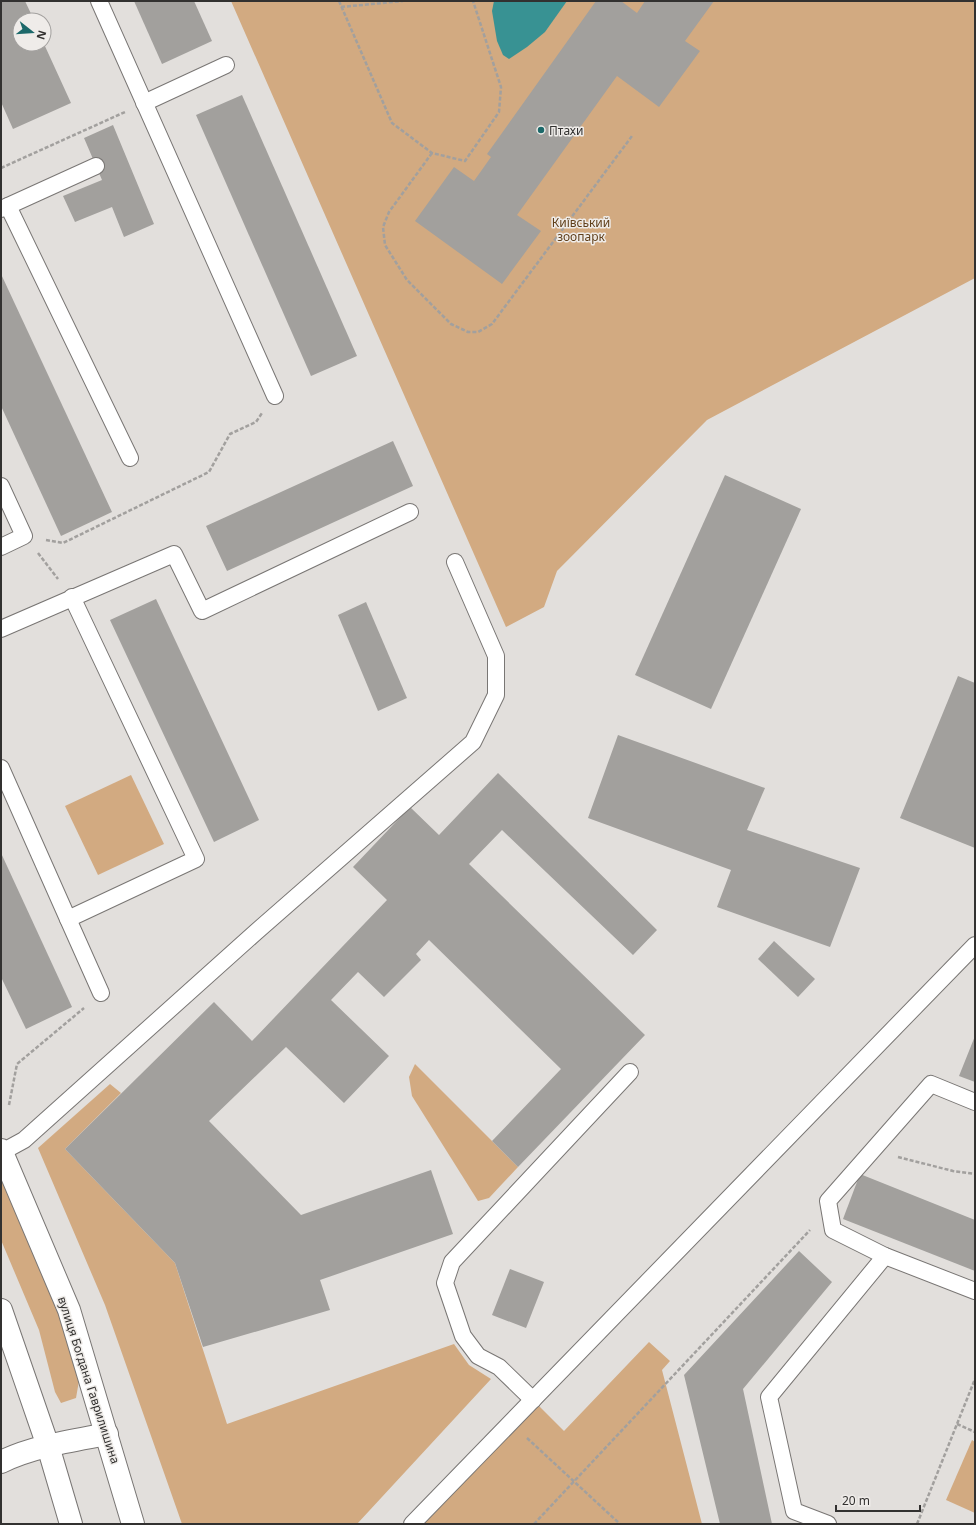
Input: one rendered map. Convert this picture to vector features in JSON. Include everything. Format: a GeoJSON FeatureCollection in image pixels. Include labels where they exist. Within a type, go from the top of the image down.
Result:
{"type":"FeatureCollection","features":[{"type":"Feature","properties":{"kind":"street","name":"вулиця Богдана Гаврилишина"},"geometry":{"type":"LineString","coordinates":[[2,1151],[69,1310],[133,1524]]}},
{"type":"Feature","properties":{"kind":"street"},"geometry":{"type":"LineString","coordinates":[[2,1315],[48,1446],[71,1524]]}},
{"type":"Feature","properties":{"kind":"street"},"geometry":{"type":"LineString","coordinates":[[1,1462],[21,1453],[107,1434]]}},
{"type":"Feature","properties":{"kind":"lane"},"geometry":{"type":"LineString","coordinates":[[99,1],[275,396]]}},
{"type":"Feature","properties":{"kind":"lane"},"geometry":{"type":"LineString","coordinates":[[144,103],[226,65]]}},
{"type":"Feature","properties":{"kind":"lane"},"geometry":{"type":"LineString","coordinates":[[96,166],[4,207],[130,458]]}},
{"type":"Feature","properties":{"kind":"lane"},"geometry":{"type":"LineString","coordinates":[[1,486],[24,536],[1,548]]}},
{"type":"Feature","properties":{"kind":"lane"},"geometry":{"type":"LineString","coordinates":[[1,629],[174,554],[202,611],[410,512]]}},
{"type":"Feature","properties":{"kind":"lane"},"geometry":{"type":"LineString","coordinates":[[2,1151],[24,1140],[256,932],[473,742],[496,695],[496,656],[456,562]]}},
{"type":"Feature","properties":{"kind":"lane"},"geometry":{"type":"LineString","coordinates":[[68,919],[196,859],[72,597]]}},
{"type":"Feature","properties":{"kind":"lane"},"geometry":{"type":"LineString","coordinates":[[1,768],[101,993]]}},
{"type":"Feature","properties":{"kind":"lane"},"geometry":{"type":"LineString","coordinates":[[412,1524],[975,945]]}},
{"type":"Feature","properties":{"kind":"lane"},"geometry":{"type":"LineString","coordinates":[[533,1400],[499,1367],[478,1356],[463,1336],[445,1283],[452,1262],[630,1072]]}},
{"type":"Feature","properties":{"kind":"lane"},"geometry":{"type":"LineString","coordinates":[[975,1102],[931,1084],[828,1201],[833,1230],[885,1256],[975,1291]]}},
{"type":"Feature","properties":{"kind":"lane"},"geometry":{"type":"LineString","coordinates":[[828,1524],[794,1511],[769,1397],[885,1256]]}},
{"type":"Feature","properties":{"kind":"path"},"geometry":{"type":"LineString","coordinates":[[339,1],[392,123],[432,153],[465,161],[499,112],[501,87],[474,1]]}},
{"type":"Feature","properties":{"kind":"path"},"geometry":{"type":"LineString","coordinates":[[341,7],[403,1]]}},
{"type":"Feature","properties":{"kind":"path"},"geometry":{"type":"LineString","coordinates":[[1,168],[144,103]]}},
{"type":"Feature","properties":{"kind":"path"},"geometry":{"type":"LineString","coordinates":[[432,153],[389,212],[383,227],[385,245],[407,280],[451,324],[468,332],[478,332],[492,324],[632,136]]}},
{"type":"Feature","properties":{"kind":"path"},"geometry":{"type":"LineString","coordinates":[[24,536],[63,543],[209,472],[230,434],[244,428]]}},
{"type":"Feature","properties":{"kind":"path"},"geometry":{"type":"LineString","coordinates":[[24,536],[72,597]]}},
{"type":"Feature","properties":{"kind":"path"},"geometry":{"type":"LineString","coordinates":[[9,1105],[17,1064],[101,993]]}},
{"type":"Feature","properties":{"kind":"path"},"geometry":{"type":"LineString","coordinates":[[865,1159],[900,1156],[953,1171],[975,1174]]}},
{"type":"Feature","properties":{"kind":"path"},"geometry":{"type":"LineString","coordinates":[[534,1524],[813,1227],[831,1222]]}},
{"type":"Feature","properties":{"kind":"path"},"geometry":{"type":"LineString","coordinates":[[917,1524],[975,1379]]}},
{"type":"Feature","properties":{"kind":"path"},"geometry":{"type":"LineString","coordinates":[[510,1423],[620,1524]]}},
{"type":"Feature","properties":{"kind":"path"},"geometry":{"type":"LineString","coordinates":[[958,1424],[975,1432]]}},
{"type":"Feature","properties":{"kind":"green space","name":"Київський зоопарк"},"geometry":{"type":"Polygon","coordinates":[[[231,1],[975,1],[975,278],[707,420],[557,571],[544,607],[506,627],[231,1]]]}},
{"type":"Feature","properties":{"kind":"green space"},"geometry":{"type":"Polygon","coordinates":[[[131,775],[164,844],[98,875],[65,806],[131,775]]]}},
{"type":"Feature","properties":{"kind":"green space"},"geometry":{"type":"Polygon","coordinates":[[[415,1064],[518,1167],[489,1198],[478,1201],[412,1096],[409,1077],[415,1064]]]}},
{"type":"Feature","properties":{"kind":"green space"},"geometry":{"type":"Polygon","coordinates":[[[110,1084],[121,1093],[65,1149],[175,1263],[227,1424],[454,1344],[469,1365],[491,1379],[357,1524],[182,1524],[105,1305],[38,1148],[110,1084]]]}},
{"type":"Feature","properties":{"kind":"green space"},"geometry":{"type":"Polygon","coordinates":[[[1,1173],[36,1248],[80,1375],[76,1398],[61,1403],[55,1392],[39,1330],[1,1240],[1,1173]]]}},
{"type":"Feature","properties":{"kind":"green space"},"geometry":{"type":"Polygon","coordinates":[[[649,1342],[670,1361],[662,1370],[702,1524],[424,1524],[538,1405],[564,1431],[649,1342]]]}},
{"type":"Feature","properties":{"kind":"green space"},"geometry":{"type":"Polygon","coordinates":[[[972,1440],[975,1442],[975,1513],[946,1500],[972,1440]]]}},
{"type":"Feature","properties":{"kind":"water"},"geometry":{"type":"Polygon","coordinates":[[[494,1],[567,1],[545,32],[527,47],[509,59],[503,55],[497,41],[492,11],[494,1]]]}},
{"type":"Feature","properties":{"kind":"building"},"geometry":{"type":"Polygon","coordinates":[[[1,1],[25,1],[30,12],[12,12],[12,52],[48,52],[71,103],[13,129],[1,102],[1,1]]]}},
{"type":"Feature","properties":{"kind":"building"},"geometry":{"type":"Polygon","coordinates":[[[134,1],[194,1],[212,41],[162,64],[134,1]]]}},
{"type":"Feature","properties":{"kind":"building","name":"Птахи"},"geometry":{"type":"Polygon","coordinates":[[[596,1],[621,1],[637,13],[645,1],[714,1],[685,41],[700,51],[659,107],[617,76],[517,215],[541,231],[502,284],[415,221],[454,167],[474,181],[491,157],[487,154],[596,1]]]}},
{"type":"Feature","properties":{"kind":"building"},"geometry":{"type":"Polygon","coordinates":[[[242,95],[357,356],[311,376],[196,115],[242,95]]]}},
{"type":"Feature","properties":{"kind":"building"},"geometry":{"type":"Polygon","coordinates":[[[113,125],[154,224],[124,237],[112,207],[75,222],[63,196],[102,180],[84,138],[113,125]]]}},
{"type":"Feature","properties":{"kind":"building"},"geometry":{"type":"Polygon","coordinates":[[[1,274],[112,512],[61,536],[1,406],[1,274]]]}},
{"type":"Feature","properties":{"kind":"building"},"geometry":{"type":"Polygon","coordinates":[[[393,441],[413,486],[227,571],[206,526],[393,441]]]}},
{"type":"Feature","properties":{"kind":"building"},"geometry":{"type":"Polygon","coordinates":[[[725,475],[801,509],[711,709],[635,675],[725,475]]]}},
{"type":"Feature","properties":{"kind":"building"},"geometry":{"type":"Polygon","coordinates":[[[156,599],[259,820],[214,842],[110,620],[156,599]]]}},
{"type":"Feature","properties":{"kind":"building"},"geometry":{"type":"Polygon","coordinates":[[[366,602],[407,698],[378,711],[338,615],[366,602]]]}},
{"type":"Feature","properties":{"kind":"building"},"geometry":{"type":"Polygon","coordinates":[[[958,676],[975,683],[975,848],[900,818],[958,676]]]}},
{"type":"Feature","properties":{"kind":"building"},"geometry":{"type":"Polygon","coordinates":[[[618,735],[765,788],[747,830],[860,868],[830,947],[717,907],[731,870],[588,818],[618,735]]]}},
{"type":"Feature","properties":{"kind":"building"},"geometry":{"type":"Polygon","coordinates":[[[498,773],[657,930],[633,955],[502,830],[469,864],[645,1035],[518,1167],[492,1141],[561,1069],[429,940],[416,954],[421,960],[384,997],[358,972],[331,1000],[389,1056],[344,1103],[286,1047],[209,1121],[301,1215],[431,1170],[453,1234],[320,1280],[330,1310],[203,1347],[175,1263],[65,1149],[214,1002],[252,1041],[387,900],[353,867],[410,807],[439,835],[498,773]]]}},
{"type":"Feature","properties":{"kind":"building"},"geometry":{"type":"Polygon","coordinates":[[[1,853],[72,1007],[26,1029],[1,977],[1,853]]]}},
{"type":"Feature","properties":{"kind":"building"},"geometry":{"type":"Polygon","coordinates":[[[774,941],[815,979],[798,997],[758,959],[774,941]]]}},
{"type":"Feature","properties":{"kind":"building"},"geometry":{"type":"Polygon","coordinates":[[[975,1036],[975,1082],[959,1076],[975,1036]]]}},
{"type":"Feature","properties":{"kind":"building"},"geometry":{"type":"Polygon","coordinates":[[[860,1174],[975,1220],[975,1271],[843,1219],[860,1174]]]}},
{"type":"Feature","properties":{"kind":"building"},"geometry":{"type":"Polygon","coordinates":[[[799,1251],[832,1282],[743,1389],[772,1524],[720,1524],[684,1375],[799,1251]]]}},
{"type":"Feature","properties":{"kind":"building"},"geometry":{"type":"Polygon","coordinates":[[[510,1269],[544,1282],[526,1328],[492,1315],[510,1269]]]}},
{"type":"Feature","properties":{"kind":"place","name":"Птахи"},"geometry":{"type":"Point","coordinates":[541,130]}}]}
